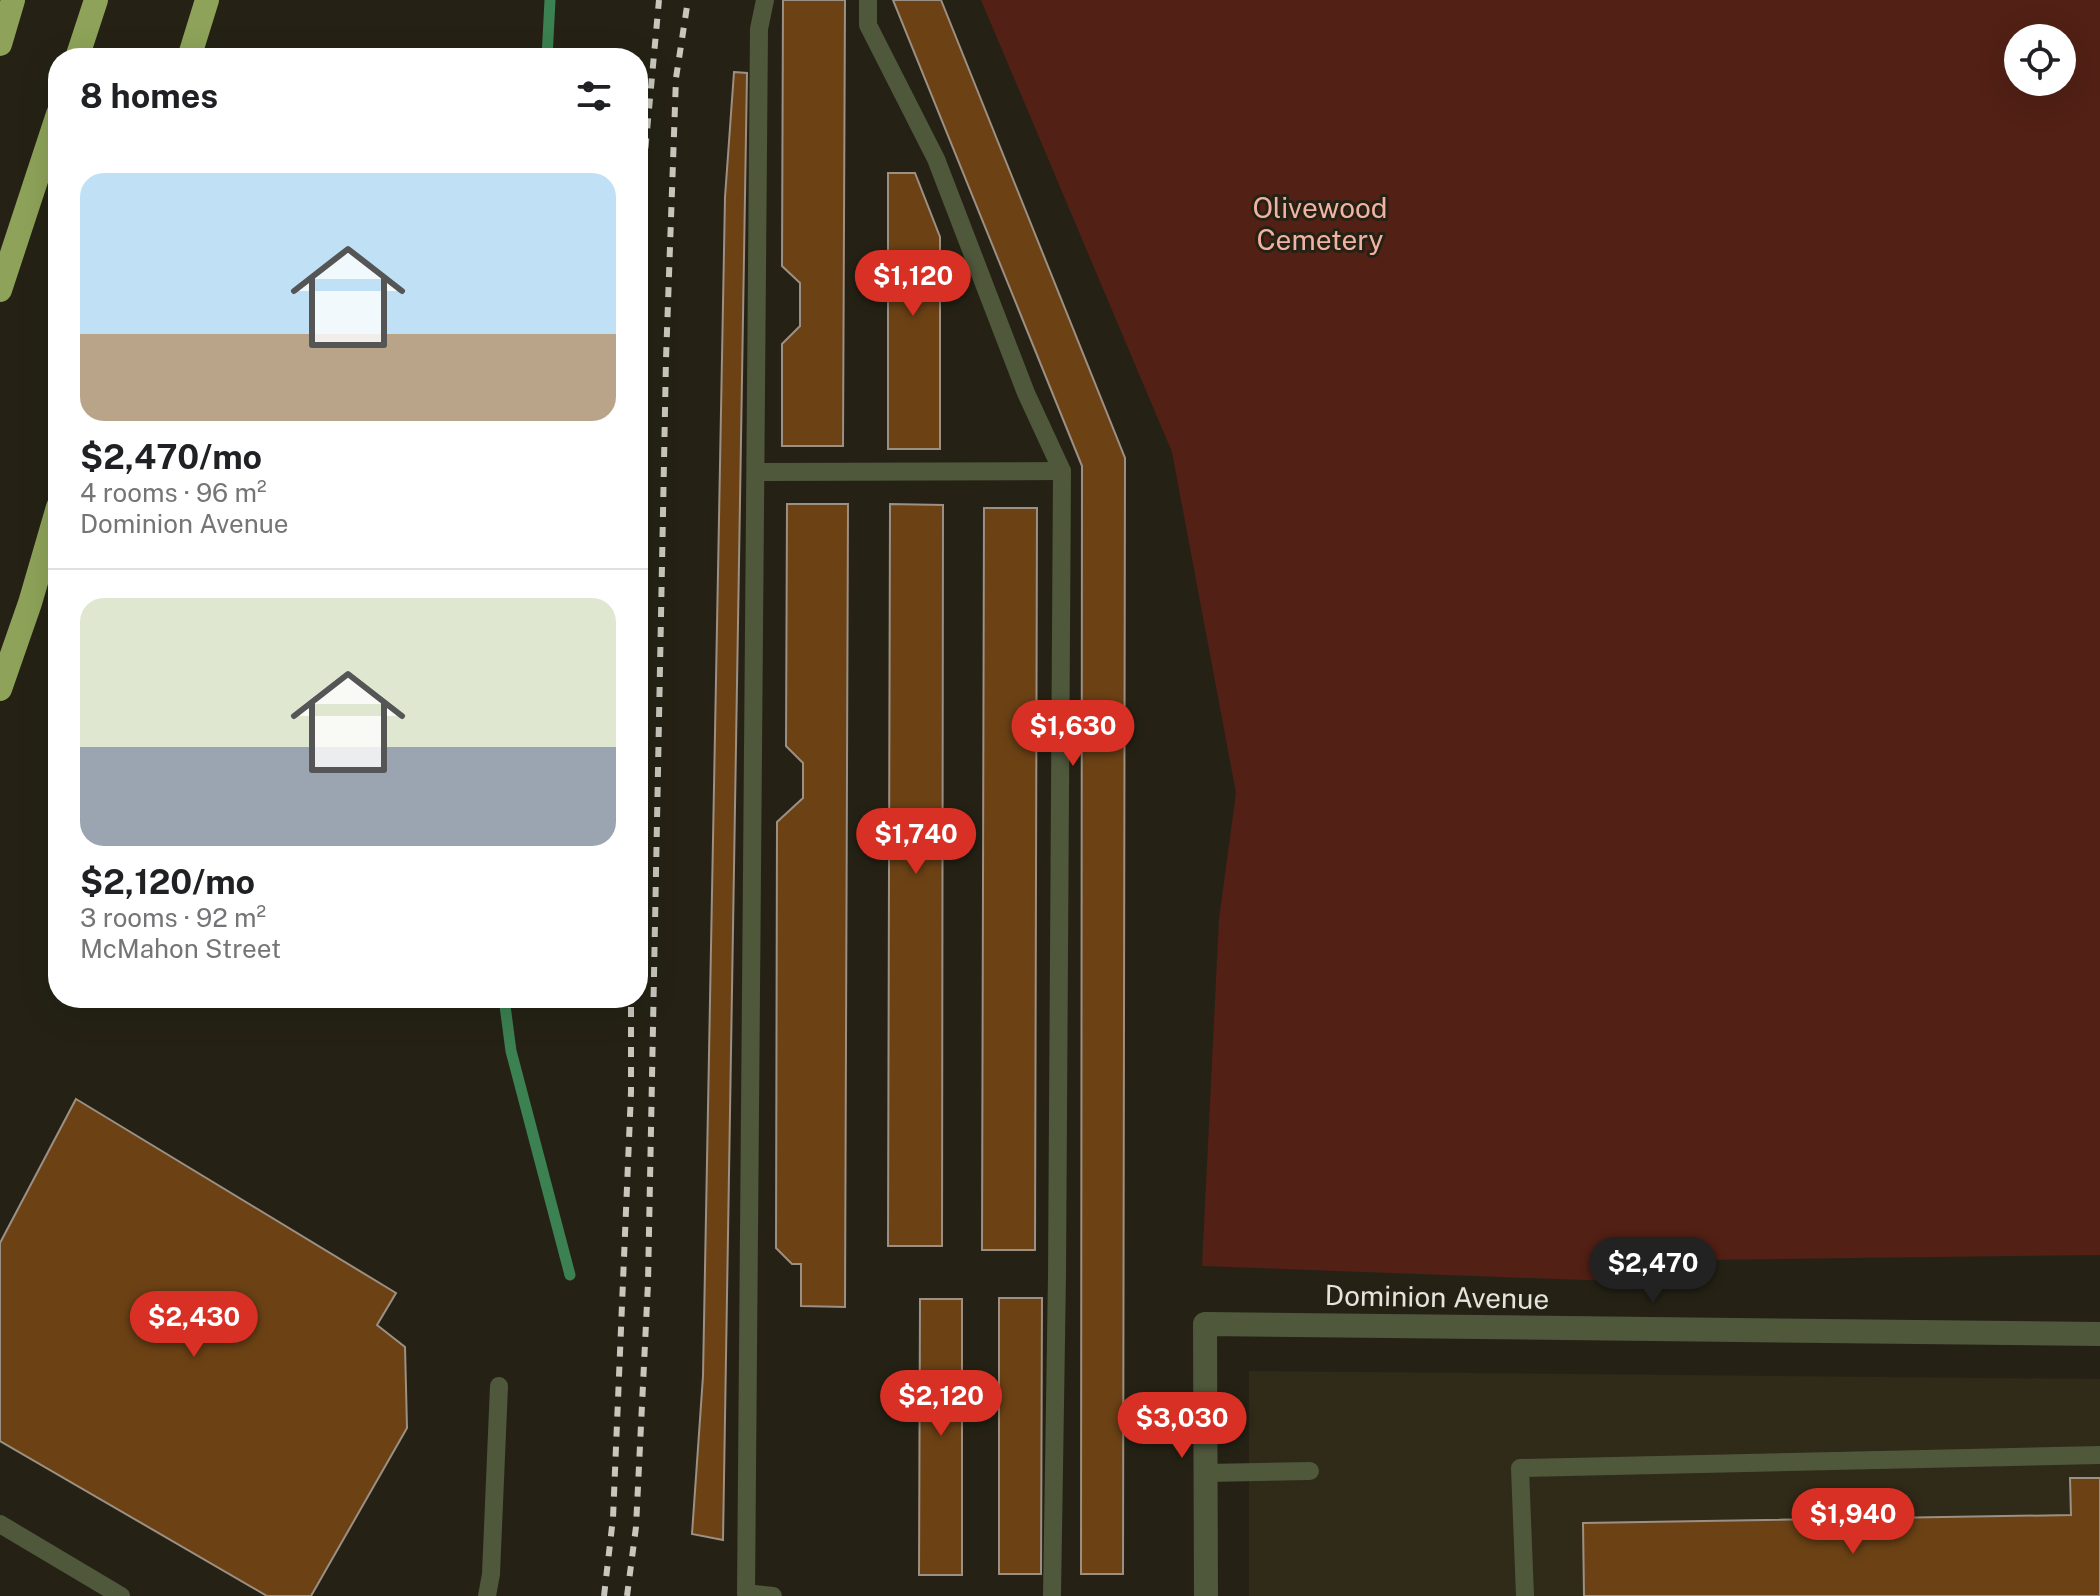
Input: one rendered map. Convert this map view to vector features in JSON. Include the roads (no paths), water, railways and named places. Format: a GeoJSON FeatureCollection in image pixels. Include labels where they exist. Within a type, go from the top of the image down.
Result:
{"type":"FeatureCollection","features":[{"type":"Feature","properties":{"kind":"highway"},"geometry":{"type":"LineString","coordinates":[[0,44],[13,0]]}},
{"type":"Feature","properties":{"kind":"highway"},"geometry":{"type":"LineString","coordinates":[[80,48],[96,0]]}},
{"type":"Feature","properties":{"kind":"highway"},"geometry":{"type":"LineString","coordinates":[[192,48],[207,6]]}},
{"type":"Feature","properties":{"kind":"highway"},"geometry":{"type":"LineString","coordinates":[[0,290],[48,144]]}},
{"type":"Feature","properties":{"kind":"highway"},"geometry":{"type":"LineString","coordinates":[[0,689],[48,541]]}},
{"type":"Feature","properties":{"kind":"street","name":"Dominion Avenue"},"geometry":{"type":"LineString","coordinates":[[1206,1473],[1205,1324],[2100,1334]]}},
{"type":"Feature","properties":{"kind":"street"},"geometry":{"type":"LineString","coordinates":[[1206,1473],[1206,1596]]}},
{"type":"Feature","properties":{"kind":"lane"},"geometry":{"type":"LineString","coordinates":[[765,0],[759,29],[746,1593],[773,1596]]}},
{"type":"Feature","properties":{"kind":"lane"},"geometry":{"type":"LineString","coordinates":[[868,0],[868,25],[936,159],[1026,393],[1062,471],[1052,1596]]}},
{"type":"Feature","properties":{"kind":"lane"},"geometry":{"type":"LineString","coordinates":[[756,472],[1062,471]]}},
{"type":"Feature","properties":{"kind":"lane"},"geometry":{"type":"LineString","coordinates":[[487,1596],[491,1574],[499,1386]]}},
{"type":"Feature","properties":{"kind":"lane"},"geometry":{"type":"LineString","coordinates":[[1525,1596],[1520,1468],[2100,1455]]}},
{"type":"Feature","properties":{"kind":"lane"},"geometry":{"type":"LineString","coordinates":[[1206,1473],[1310,1471]]}},
{"type":"Feature","properties":{"kind":"lane"},"geometry":{"type":"LineString","coordinates":[[0,1524],[121,1596]]}},
{"type":"Feature","properties":{"kind":"waterway"},"geometry":{"type":"LineString","coordinates":[[548,48],[550,0]]}},
{"type":"Feature","properties":{"kind":"waterway"},"geometry":{"type":"LineString","coordinates":[[505,1008],[511,1051],[570,1275]]}},
{"type":"Feature","properties":{"kind":"railway"},"geometry":{"type":"LineString","coordinates":[[648,120],[659,0]]}},
{"type":"Feature","properties":{"kind":"railway"},"geometry":{"type":"LineString","coordinates":[[627,1596],[636,1527],[648,1283],[666,359],[676,78],[688,0]]}},
{"type":"Feature","properties":{"kind":"railway"},"geometry":{"type":"LineString","coordinates":[[604,1596],[613,1518],[631,1092],[631,1008]]}},
{"type":"Feature","properties":{"kind":"park label","name":"Olivewood Cemetery"},"geometry":{"type":"Point","coordinates":[1320,224]}}]}
